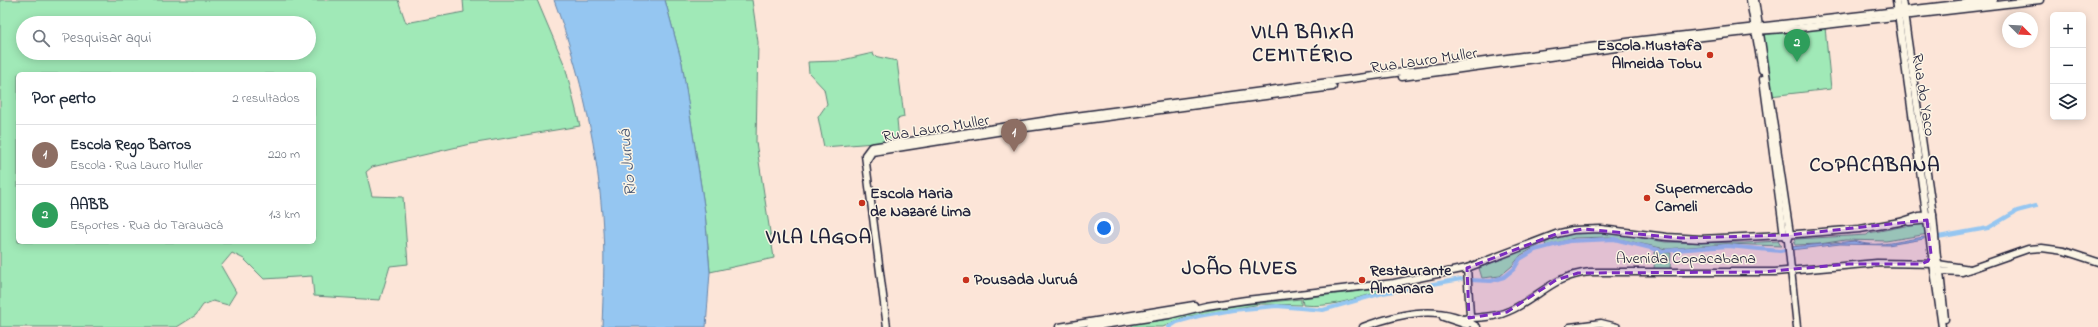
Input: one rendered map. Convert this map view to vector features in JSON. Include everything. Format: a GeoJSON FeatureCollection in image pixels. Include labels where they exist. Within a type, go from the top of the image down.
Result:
{"type":"FeatureCollection","features":[{"type":"Feature","properties":{"kind":"street","name":"Rua do Yaco"},"geometry":{"type":"LineString","coordinates":[[1896,0],[1901,13]]}},
{"type":"Feature","properties":{"kind":"street","name":"Rua do Yaco"},"geometry":{"type":"LineString","coordinates":[[1902,0],[1901,13],[1937,268]]}},
{"type":"Feature","properties":{"kind":"street","name":"Rua Lauro Muller"},"geometry":{"type":"LineString","coordinates":[[887,327],[865,155],[871,147],[1003,126],[1181,105],[1757,28],[1799,28],[1994,0]]}},
{"type":"Feature","properties":{"kind":"street","name":"Rua Lauro Muller"},"geometry":{"type":"LineString","coordinates":[[1901,13],[2040,0]]}},
{"type":"Feature","properties":{"kind":"street"},"geometry":{"type":"LineString","coordinates":[[1753,2],[1778,166],[1798,327]]}},
{"type":"Feature","properties":{"kind":"street"},"geometry":{"type":"LineString","coordinates":[[1090,327],[1169,315],[1206,306],[1382,285],[1467,268],[1556,234],[1582,229],[1601,229],[1688,238],[1787,237],[1860,229],[1930,218]]}},
{"type":"Feature","properties":{"kind":"street","name":"Avenida Copacabana"},"geometry":{"type":"LineString","coordinates":[[1466,320],[1507,312],[1556,280],[1578,273],[1640,270],[1762,272],[1856,264],[1920,264],[1937,268],[1970,269],[2028,249],[2042,248],[2064,251],[2098,262]]}},
{"type":"Feature","properties":{"kind":"street"},"geometry":{"type":"LineString","coordinates":[[1920,264],[1928,262],[1934,255],[1950,269],[1941,280]]}},
{"type":"Feature","properties":{"kind":"street"},"geometry":{"type":"LineString","coordinates":[[1467,268],[1466,320],[1472,327]]}},
{"type":"Feature","properties":{"kind":"street"},"geometry":{"type":"LineString","coordinates":[[1937,268],[1941,280],[1944,326]]}},
{"type":"Feature","properties":{"kind":"street"},"geometry":{"type":"LineString","coordinates":[[1937,268],[1944,326]]}},
{"type":"Feature","properties":{"kind":"street"},"geometry":{"type":"LineString","coordinates":[[1059,327],[1198,305],[1206,306]]}},
{"type":"Feature","properties":{"kind":"street"},"geometry":{"type":"LineString","coordinates":[[1363,327],[1407,314],[1435,313],[1466,320],[1478,327]]}},
{"type":"Feature","properties":{"kind":"street"},"geometry":{"type":"LineString","coordinates":[[1570,327],[1601,323],[1617,327]]}},
{"type":"Feature","properties":{"kind":"highlighted area"},"geometry":{"type":"Polygon","coordinates":[[[1927,220],[1931,254],[1928,261],[1921,264],[1849,264],[1762,272],[1578,273],[1556,280],[1507,312],[1469,318],[1467,268],[1519,247],[1556,234],[1583,229],[1681,238],[1789,235],[1927,220]]]}},
{"type":"Feature","properties":{"kind":"green space"},"geometry":{"type":"Polygon","coordinates":[[[0,0],[398,0],[406,23],[464,12],[463,0],[537,0],[565,66],[580,126],[470,144],[372,167],[366,172],[372,196],[403,197],[408,264],[390,266],[380,300],[314,296],[312,276],[264,279],[244,259],[232,253],[221,266],[236,292],[228,305],[213,301],[203,305],[196,315],[177,327],[0,327],[0,0]]]}},
{"type":"Feature","properties":{"kind":"green space"},"geometry":{"type":"Polygon","coordinates":[[[665,0],[752,0],[758,42],[756,142],[774,258],[710,272],[705,212],[682,63],[665,0]]]}},
{"type":"Feature","properties":{"kind":"green space"},"geometry":{"type":"Polygon","coordinates":[[[1825,27],[1831,89],[1770,96],[1761,35],[1825,27]]]}},
{"type":"Feature","properties":{"kind":"green space"},"geometry":{"type":"Polygon","coordinates":[[[873,53],[874,56],[897,61],[904,117],[897,119],[899,141],[824,147],[818,117],[827,104],[824,89],[809,73],[808,62],[838,61],[873,53]]]}},
{"type":"Feature","properties":{"kind":"green space"},"geometry":{"type":"Polygon","coordinates":[[[1926,222],[1928,234],[1886,241],[1845,240],[1820,244],[1795,245],[1794,243],[1796,239],[1867,235],[1869,233],[1926,222]]]}},
{"type":"Feature","properties":{"kind":"green space"},"geometry":{"type":"Polygon","coordinates":[[[1581,232],[1620,234],[1665,242],[1744,243],[1778,241],[1781,246],[1726,244],[1666,249],[1609,237],[1574,238],[1546,246],[1545,243],[1562,235],[1581,232]]]}},
{"type":"Feature","properties":{"kind":"green space"},"geometry":{"type":"Polygon","coordinates":[[[1539,242],[1540,245],[1521,255],[1512,266],[1500,276],[1482,278],[1479,268],[1539,242]]]}},
{"type":"Feature","properties":{"kind":"green space"},"geometry":{"type":"Polygon","coordinates":[[[1655,252],[1671,253],[1670,269],[1654,269],[1655,252]]]}},
{"type":"Feature","properties":{"kind":"green space"},"geometry":{"type":"Polygon","coordinates":[[[1378,289],[1379,292],[1332,304],[1313,306],[1303,305],[1302,298],[1378,289]]]}},
{"type":"Feature","properties":{"kind":"green space"},"geometry":{"type":"Polygon","coordinates":[[[1301,299],[1301,305],[1261,304],[1184,317],[1163,327],[1132,327],[1132,324],[1239,305],[1301,299]]]}},
{"type":"Feature","properties":{"kind":"water","name":"Rio Juruá"},"geometry":{"type":"Polygon","coordinates":[[[554,0],[665,0],[682,63],[705,212],[710,272],[706,327],[602,327],[604,242],[601,201],[593,142],[580,84],[564,28],[554,0]]]}},
{"type":"Feature","properties":{"kind":"water"},"geometry":{"type":"Polygon","coordinates":[[[1924,237],[1924,239],[1888,245],[1840,244],[1791,250],[1791,247],[1855,241],[1880,244],[1924,237]]]}},
{"type":"Feature","properties":{"kind":"waterway"},"geometry":{"type":"LineString","coordinates":[[1938,237],[1988,228],[2017,211],[2036,206]]}},
{"type":"Feature","properties":{"kind":"waterway"},"geometry":{"type":"LineString","coordinates":[[1470,280],[1491,281],[1504,277],[1514,269],[1520,259],[1535,250],[1569,241],[1614,239],[1663,251],[1728,246],[1780,251],[1790,249]]}},
{"type":"Feature","properties":{"kind":"waterway"},"geometry":{"type":"LineString","coordinates":[[1169,327],[1177,322],[1199,316],[1233,310],[1277,306],[1323,310],[1383,293],[1461,279]]}},
{"type":"Feature","properties":{"kind":"place","name":"Escola Mustafa Almeida Tobu"},"geometry":{"type":"Point","coordinates":[1710,55]}},
{"type":"Feature","properties":{"kind":"place","name":"AABB"},"geometry":{"type":"Point","coordinates":[1797,62]}},
{"type":"Feature","properties":{"kind":"place","name":"Escola Rego Barros"},"geometry":{"type":"Point","coordinates":[1014,152]}},
{"type":"Feature","properties":{"kind":"place","name":"Supermercado Cameli"},"geometry":{"type":"Point","coordinates":[1647,198]}},
{"type":"Feature","properties":{"kind":"place","name":"Escola Maria de Nazaré Lima"},"geometry":{"type":"Point","coordinates":[862,203]}},
{"type":"Feature","properties":{"kind":"place","name":"Pousada Juruá"},"geometry":{"type":"Point","coordinates":[966,280]}},
{"type":"Feature","properties":{"kind":"place","name":"Restaurante Almanara"},"geometry":{"type":"Point","coordinates":[1362,280]}},
{"type":"Feature","properties":{"kind":"district","name":"VILA BAIXA CEMITÉRIO"},"geometry":{"type":"Point","coordinates":[1303,44]}},
{"type":"Feature","properties":{"kind":"district","name":"COPACABANA"},"geometry":{"type":"Point","coordinates":[1875,166]}},
{"type":"Feature","properties":{"kind":"district","name":"VILA LAGOA"},"geometry":{"type":"Point","coordinates":[819,238]}},
{"type":"Feature","properties":{"kind":"district","name":"JOÃO ALVES"},"geometry":{"type":"Point","coordinates":[1240,269]}}]}
